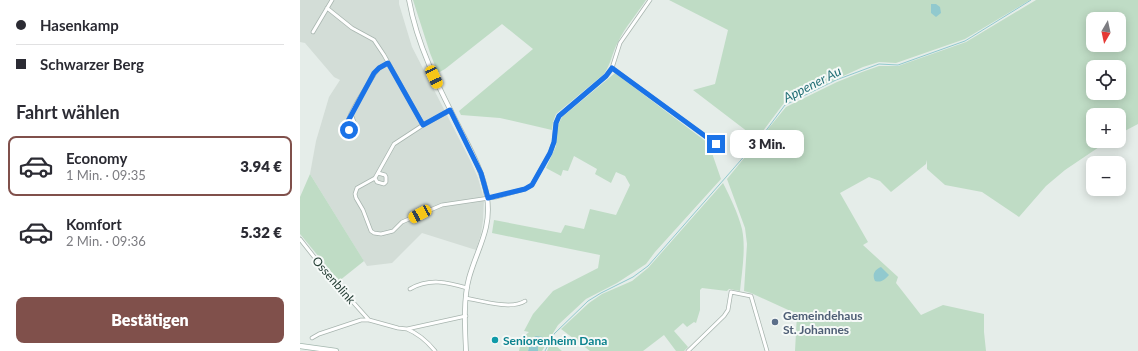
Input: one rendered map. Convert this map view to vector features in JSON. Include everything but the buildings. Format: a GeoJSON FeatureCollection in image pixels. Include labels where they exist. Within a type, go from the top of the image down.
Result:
{"type":"FeatureCollection","features":[{"type":"Feature","properties":{"kind":"main road"},"geometry":{"type":"LineString","coordinates":[[300,346],[336,351]]}},
{"type":"Feature","properties":{"kind":"street"},"geometry":{"type":"LineString","coordinates":[[313,32],[332,0]]}},
{"type":"Feature","properties":{"kind":"street"},"geometry":{"type":"LineString","coordinates":[[409,0],[414,26],[421,46],[481,173],[488,198],[488,213],[484,237],[471,270],[467,288],[466,351]]}},
{"type":"Feature","properties":{"kind":"street"},"geometry":{"type":"LineString","coordinates":[[450,110],[394,144],[375,178],[357,188],[355,194],[356,198],[363,210],[371,231],[378,234],[393,231],[402,222],[442,205],[488,198],[525,189],[532,185],[550,153],[554,142],[556,123],[559,116],[606,76],[612,68],[620,43],[650,0]]}},
{"type":"Feature","properties":{"kind":"street"},"geometry":{"type":"LineString","coordinates":[[327,8],[352,28],[374,40],[423,125]]}},
{"type":"Feature","properties":{"kind":"street"},"geometry":{"type":"LineString","coordinates":[[351,114],[356,127],[352,131],[346,128],[351,114],[374,73],[388,63]]}},
{"type":"Feature","properties":{"kind":"street"},"geometry":{"type":"LineString","coordinates":[[612,68],[716,144]]}},
{"type":"Feature","properties":{"kind":"street"},"geometry":{"type":"LineString","coordinates":[[375,178],[380,183],[384,184],[386,182],[385,175],[378,173]]}},
{"type":"Feature","properties":{"kind":"street","name":"Ossenblink"},"geometry":{"type":"LineString","coordinates":[[300,239],[326,272],[369,320]]}},
{"type":"Feature","properties":{"kind":"street"},"geometry":{"type":"LineString","coordinates":[[410,289],[421,284],[436,282],[448,283],[467,288]]}},
{"type":"Feature","properties":{"kind":"street"},"geometry":{"type":"LineString","coordinates":[[688,351],[724,316],[728,310],[731,292],[751,296],[767,351]]}},
{"type":"Feature","properties":{"kind":"street"},"geometry":{"type":"LineString","coordinates":[[466,298],[506,305],[517,305],[525,301]]}},
{"type":"Feature","properties":{"kind":"street","name":"Ossenblink"},"geometry":{"type":"LineString","coordinates":[[312,338],[319,334],[361,320],[369,320],[407,329],[466,316]]}},
{"type":"Feature","properties":{"kind":"street"},"geometry":{"type":"LineString","coordinates":[[407,329],[426,340],[435,351]]}},
{"type":"Feature","properties":{"kind":"shaded area"},"geometry":{"type":"Polygon","coordinates":[[[300,0],[399,0],[412,47],[478,178],[484,199],[481,234],[476,250],[422,233],[392,263],[367,266],[310,174],[316,141],[329,97],[340,80],[334,77],[305,43],[300,42],[300,0]]]}},
{"type":"Feature","properties":{"kind":"green space"},"geometry":{"type":"Polygon","coordinates":[[[413,0],[646,0],[621,36],[604,74],[556,114],[552,130],[500,118],[461,115],[459,111],[533,49],[502,24],[438,73],[413,0]]]}},
{"type":"Feature","properties":{"kind":"green space"},"geometry":{"type":"Polygon","coordinates":[[[669,0],[1030,0],[965,39],[896,63],[879,62],[863,67],[784,103],[754,143],[748,132],[693,90],[715,84],[728,30],[669,0]]]}},
{"type":"Feature","properties":{"kind":"green space"},"geometry":{"type":"Polygon","coordinates":[[[1036,0],[1138,0],[1138,124],[1126,130],[1126,108],[1086,108],[1086,148],[1098,148],[1065,170],[1046,186],[1019,217],[982,192],[945,185],[927,169],[927,160],[926,164],[891,192],[880,181],[869,177],[840,193],[868,242],[863,245],[898,277],[896,283],[921,315],[943,305],[984,314],[986,351],[795,351],[797,314],[744,291],[747,244],[745,228],[727,179],[786,107],[837,82],[862,72],[879,66],[898,66],[966,42],[1036,0]]]}},
{"type":"Feature","properties":{"kind":"green space"},"geometry":{"type":"Polygon","coordinates":[[[615,73],[712,146],[713,156],[721,179],[646,264],[617,283],[586,299],[558,325],[542,351],[538,351],[538,347],[542,344],[531,339],[528,351],[519,351],[522,338],[529,332],[524,331],[533,314],[553,291],[598,268],[600,255],[492,233],[494,220],[561,233],[565,225],[584,229],[590,209],[616,215],[630,185],[625,176],[616,172],[611,183],[595,174],[597,169],[574,156],[568,171],[563,170],[561,176],[546,168],[556,146],[557,127],[562,117],[615,73]]]}},
{"type":"Feature","properties":{"kind":"green space"},"geometry":{"type":"Polygon","coordinates":[[[310,174],[364,261],[339,281],[300,234],[300,197],[310,174]]]}},
{"type":"Feature","properties":{"kind":"green space"},"geometry":{"type":"Polygon","coordinates":[[[723,183],[736,211],[742,229],[744,252],[740,291],[702,288],[700,290],[700,310],[696,323],[694,322],[687,327],[683,323],[674,331],[688,347],[684,351],[676,351],[664,335],[643,351],[590,351],[561,329],[589,303],[602,294],[632,281],[648,268],[723,183]]]}},
{"type":"Feature","properties":{"kind":"green space"},"geometry":{"type":"Polygon","coordinates":[[[551,342],[562,351],[547,351],[551,342]]]}},
{"type":"Feature","properties":{"kind":"water"},"geometry":{"type":"Polygon","coordinates":[[[931,4],[936,4],[940,7],[941,13],[936,17],[931,13],[931,4]]]}},
{"type":"Feature","properties":{"kind":"water"},"geometry":{"type":"Polygon","coordinates":[[[881,267],[889,275],[881,281],[875,281],[874,273],[881,267]]]}},
{"type":"Feature","properties":{"kind":"water"},"geometry":{"type":"Polygon","coordinates":[[[536,336],[543,337],[542,344],[538,347],[538,351],[528,351],[531,339],[536,336]]]}},
{"type":"Feature","properties":{"kind":"waterway","name":"Appener Au"},"geometry":{"type":"LineString","coordinates":[[545,351],[554,334],[588,301],[633,277],[648,266],[762,136],[785,105],[836,80],[879,64],[898,65],[965,41],[1031,0]]}},
{"type":"Feature","properties":{"kind":"place","name":"Gemeindehaus St. Johannes"},"geometry":{"type":"Point","coordinates":[775,322]}},
{"type":"Feature","properties":{"kind":"place","name":"Seniorenheim Dana"},"geometry":{"type":"Point","coordinates":[495,340]}},
{"type":"Feature","properties":{"kind":"route"},"geometry":{"type":"LineString","coordinates":[[349,130],[346,128],[347,123],[374,73],[388,63],[423,125],[450,110],[477,163],[485,184],[488,198],[496,197],[525,189],[532,185],[550,153],[554,142],[556,123],[559,116],[606,76],[612,68],[716,144]]}}]}
